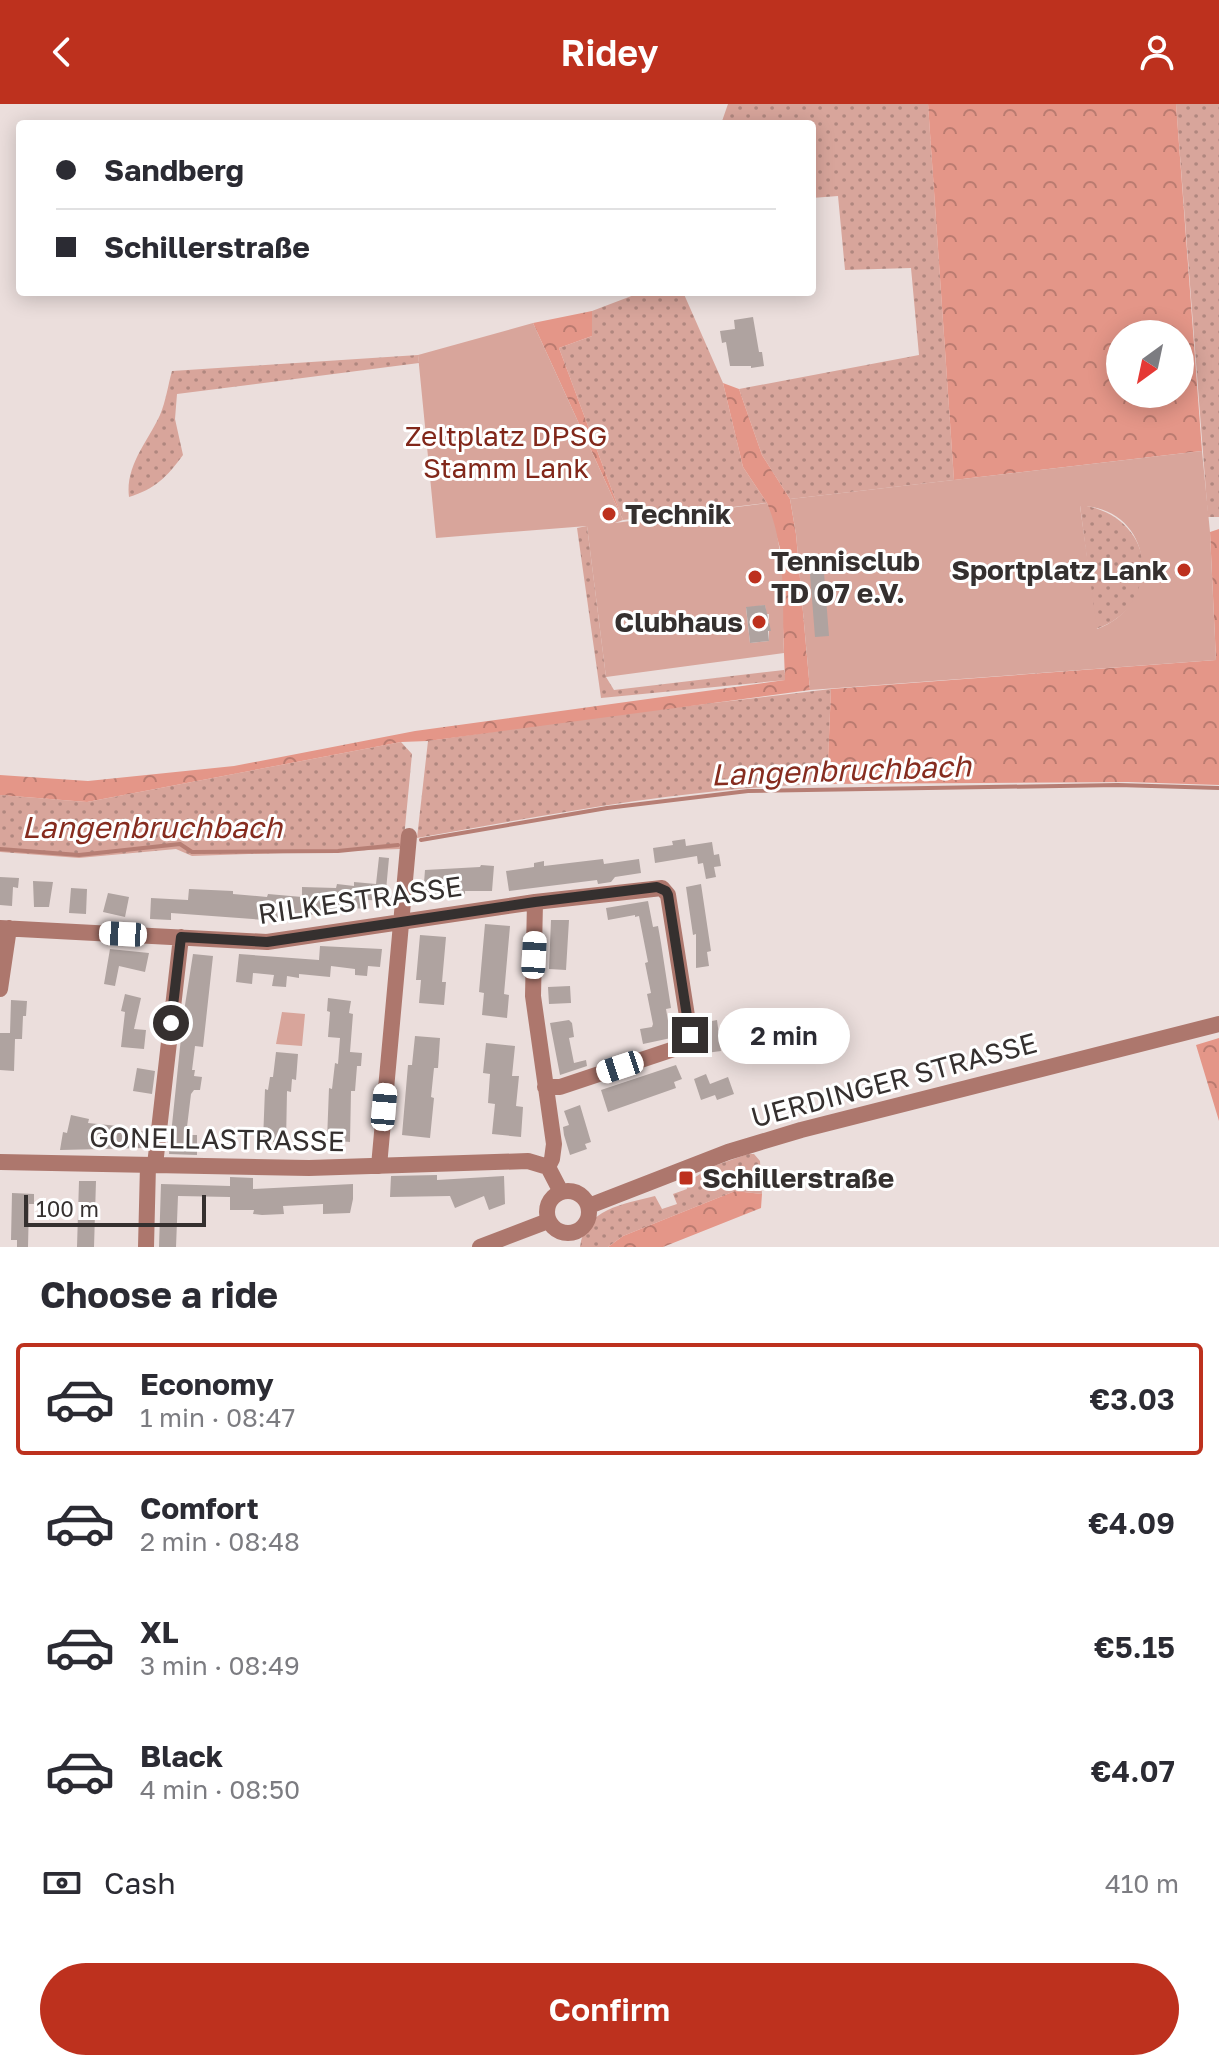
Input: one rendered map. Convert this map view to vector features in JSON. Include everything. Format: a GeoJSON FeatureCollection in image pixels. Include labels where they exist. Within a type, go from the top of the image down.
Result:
{"type":"FeatureCollection","features":[{"type":"Feature","properties":{"kind":"street"},"geometry":{"type":"LineString","coordinates":[[379,1166],[409,836]]}},
{"type":"Feature","properties":{"kind":"street"},"geometry":{"type":"LineString","coordinates":[[545,1087],[560,1087],[687,1043],[690,1035],[666,891],[652,888],[535,902],[533,996],[545,1087],[554,1144],[548,1167],[561,1192]]}},
{"type":"Feature","properties":{"kind":"street","name":"RILKESTRASSE"},"geometry":{"type":"LineString","coordinates":[[4,928],[267,942],[535,902]]}},
{"type":"Feature","properties":{"kind":"street"},"geometry":{"type":"LineString","coordinates":[[0,989],[4,928]]}},
{"type":"Feature","properties":{"kind":"street"},"geometry":{"type":"LineString","coordinates":[[146,1247],[151,1165],[181,937]]}},
{"type":"Feature","properties":{"kind":"street","name":"UERDINGER STRASSE"},"geometry":{"type":"LineString","coordinates":[[548,1221],[560,1232],[576,1232],[588,1222],[589,1206],[728,1152],[816,1126],[1219,1024]]}},
{"type":"Feature","properties":{"kind":"street","name":"GONELLASTRASSE"},"geometry":{"type":"LineString","coordinates":[[0,1162],[279,1168],[528,1161],[548,1167]]}},
{"type":"Feature","properties":{"kind":"street"},"geometry":{"type":"LineString","coordinates":[[480,1247],[548,1221],[546,1214],[550,1200],[561,1192],[578,1193],[589,1206]]}},
{"type":"Feature","properties":{"kind":"green space"},"geometry":{"type":"Polygon","coordinates":[[[728,104],[928,104],[954,480],[790,499],[762,455],[739,389],[919,355],[911,268],[845,270],[838,196],[816,198],[816,120],[722,120],[728,104]]]}},
{"type":"Feature","properties":{"kind":"green space"},"geometry":{"type":"Polygon","coordinates":[[[928,104],[1176,104],[1192,320],[1106,320],[1106,408],[1194,408],[1194,344],[1202,451],[954,480],[928,104]]]}},
{"type":"Feature","properties":{"kind":"green space"},"geometry":{"type":"Polygon","coordinates":[[[1176,104],[1219,104],[1219,517],[1208,517],[1176,104]]]}},
{"type":"Feature","properties":{"kind":"green space"},"geometry":{"type":"Polygon","coordinates":[[[631,296],[685,296],[723,383],[743,467],[767,503],[623,520],[559,348],[592,336],[592,311],[631,296]]]}},
{"type":"Feature","properties":{"kind":"green space"},"geometry":{"type":"Polygon","coordinates":[[[592,311],[592,336],[559,348],[623,520],[533,323],[592,311]]]}},
{"type":"Feature","properties":{"kind":"green space","name":"Zeltplatz DPSG Stamm Lank"},"geometry":{"type":"Polygon","coordinates":[[[533,323],[623,520],[615,523],[767,503],[781,558],[784,653],[606,677],[587,526],[436,538],[418,355],[533,323]],[[765,605],[746,608],[750,643],[769,641],[769,614],[766,614],[765,605]]]}},
{"type":"Feature","properties":{"kind":"green space"},"geometry":{"type":"Polygon","coordinates":[[[418,355],[419,363],[177,394],[175,419],[183,455],[160,481],[129,497],[130,475],[160,415],[172,371],[418,355]]]}},
{"type":"Feature","properties":{"kind":"green space"},"geometry":{"type":"Polygon","coordinates":[[[723,383],[739,389],[762,455],[790,499],[810,690],[428,741],[401,742],[87,802],[0,795],[0,775],[88,781],[234,766],[415,731],[785,680],[780,548],[767,503],[743,467],[723,383]]]}},
{"type":"Feature","properties":{"kind":"green space"},"geometry":{"type":"Polygon","coordinates":[[[1202,451],[1210,532],[1216,660],[810,690],[790,499],[1202,451]],[[1080,506],[1097,629],[1119,617],[1133,599],[1141,579],[1142,558],[1136,539],[1123,522],[1105,511],[1080,506]]]}},
{"type":"Feature","properties":{"kind":"green space"},"geometry":{"type":"Polygon","coordinates":[[[1080,505],[1105,512],[1124,525],[1137,542],[1143,561],[1142,581],[1134,600],[1119,617],[1096,629],[1080,505]]]}},
{"type":"Feature","properties":{"kind":"green space"},"geometry":{"type":"Polygon","coordinates":[[[587,526],[606,677],[614,690],[784,670],[786,680],[601,698],[577,528],[587,526]]]}},
{"type":"Feature","properties":{"kind":"green space"},"geometry":{"type":"Polygon","coordinates":[[[1219,529],[1219,785],[1128,782],[827,784],[831,689],[1216,660],[1210,532],[1219,529]]]}},
{"type":"Feature","properties":{"kind":"green space"},"geometry":{"type":"Polygon","coordinates":[[[831,689],[827,784],[672,796],[417,838],[428,741],[595,717],[831,689]]]}},
{"type":"Feature","properties":{"kind":"green space"},"geometry":{"type":"Polygon","coordinates":[[[401,742],[412,754],[404,838],[400,849],[192,856],[176,849],[79,858],[0,852],[0,795],[87,802],[401,742]]]}},
{"type":"Feature","properties":{"kind":"green space"},"geometry":{"type":"Polygon","coordinates":[[[282,1012],[305,1014],[302,1046],[276,1044],[282,1012]]]}},
{"type":"Feature","properties":{"kind":"green space"},"geometry":{"type":"Polygon","coordinates":[[[1219,1038],[1219,1121],[1196,1045],[1219,1038]]]}},
{"type":"Feature","properties":{"kind":"green space"},"geometry":{"type":"Polygon","coordinates":[[[754,1154],[760,1161],[762,1194],[735,1191],[623,1236],[608,1247],[580,1247],[589,1224],[607,1210],[655,1196],[662,1209],[677,1204],[673,1194],[687,1189],[686,1183],[711,1167],[754,1154]]]}},
{"type":"Feature","properties":{"kind":"green space"},"geometry":{"type":"Polygon","coordinates":[[[735,1191],[762,1194],[761,1208],[663,1247],[608,1247],[623,1236],[735,1191]]]}},
{"type":"Feature","properties":{"kind":"building"},"geometry":{"type":"Polygon","coordinates":[[[753,317],[764,366],[730,366],[726,342],[722,343],[720,331],[735,329],[734,320],[753,317]]]}},
{"type":"Feature","properties":{"kind":"building"},"geometry":{"type":"Polygon","coordinates":[[[823,560],[829,636],[815,637],[809,561],[823,560]]]}},
{"type":"Feature","properties":{"kind":"building","name":"Clubhaus"},"geometry":{"type":"Polygon","coordinates":[[[765,605],[771,631],[768,631],[769,641],[750,643],[746,607],[765,605]]]}},
{"type":"Feature","properties":{"kind":"building"},"geometry":{"type":"Polygon","coordinates":[[[685,839],[686,846],[712,842],[714,855],[719,854],[721,866],[714,867],[716,877],[706,879],[703,863],[698,864],[697,856],[655,863],[653,848],[673,845],[672,841],[685,839]]]}},
{"type":"Feature","properties":{"kind":"building"},"geometry":{"type":"Polygon","coordinates":[[[379,857],[389,858],[385,901],[368,900],[368,909],[334,910],[334,913],[318,912],[318,915],[284,912],[283,919],[266,917],[265,920],[171,913],[171,920],[150,919],[151,898],[188,900],[189,889],[233,891],[233,894],[267,897],[268,894],[302,897],[302,887],[336,888],[337,884],[354,886],[354,882],[376,884],[379,857]]]}},
{"type":"Feature","properties":{"kind":"building"},"geometry":{"type":"Polygon","coordinates":[[[603,859],[604,864],[639,859],[641,873],[615,877],[611,882],[598,884],[597,880],[509,891],[506,871],[534,867],[534,863],[544,861],[544,866],[603,859]]]}},
{"type":"Feature","properties":{"kind":"building"},"geometry":{"type":"Polygon","coordinates":[[[494,866],[492,891],[423,896],[425,870],[494,866]]]}},
{"type":"Feature","properties":{"kind":"building"},"geometry":{"type":"Polygon","coordinates":[[[0,877],[19,878],[18,888],[13,887],[12,906],[0,905],[0,877]]]}},
{"type":"Feature","properties":{"kind":"building"},"geometry":{"type":"Polygon","coordinates":[[[33,881],[53,882],[49,907],[34,907],[33,881]]]}},
{"type":"Feature","properties":{"kind":"building"},"geometry":{"type":"Polygon","coordinates":[[[701,884],[711,951],[707,952],[709,966],[696,968],[696,934],[693,935],[686,887],[701,884]]]}},
{"type":"Feature","properties":{"kind":"building"},"geometry":{"type":"Polygon","coordinates":[[[71,888],[87,889],[86,914],[69,913],[71,888]]]}},
{"type":"Feature","properties":{"kind":"building"},"geometry":{"type":"Polygon","coordinates":[[[108,893],[129,897],[125,917],[103,912],[108,893]]]}},
{"type":"Feature","properties":{"kind":"building"},"geometry":{"type":"Polygon","coordinates":[[[648,901],[653,927],[658,926],[661,943],[671,1008],[666,1009],[671,1038],[643,1044],[640,1029],[652,1027],[653,1024],[647,994],[651,993],[645,963],[648,962],[639,916],[608,920],[606,908],[648,901]]]}},
{"type":"Feature","properties":{"kind":"building"},"geometry":{"type":"Polygon","coordinates":[[[551,920],[569,920],[566,970],[549,969],[551,920]]]}},
{"type":"Feature","properties":{"kind":"building"},"geometry":{"type":"Polygon","coordinates":[[[485,924],[510,926],[504,994],[509,995],[507,1018],[482,1015],[484,993],[479,992],[485,924]]]}},
{"type":"Feature","properties":{"kind":"building"},"geometry":{"type":"Polygon","coordinates":[[[420,935],[446,937],[442,982],[446,982],[444,1005],[419,1003],[421,980],[416,980],[420,935]]]}},
{"type":"Feature","properties":{"kind":"building"},"geometry":{"type":"Polygon","coordinates":[[[320,946],[382,949],[380,967],[368,966],[367,976],[355,975],[355,969],[331,966],[330,977],[287,976],[286,987],[272,986],[274,975],[253,973],[252,984],[236,982],[239,954],[319,960],[320,946]]]}},
{"type":"Feature","properties":{"kind":"building"},"geometry":{"type":"Polygon","coordinates":[[[110,949],[149,953],[145,972],[119,966],[115,986],[104,984],[110,949]]]}},
{"type":"Feature","properties":{"kind":"building"},"geometry":{"type":"Polygon","coordinates":[[[193,954],[213,956],[203,1047],[195,1046],[192,1070],[195,1070],[194,1076],[202,1077],[200,1090],[194,1090],[191,1094],[186,1135],[197,1135],[197,1155],[169,1154],[183,1018],[193,954]]]}},
{"type":"Feature","properties":{"kind":"building"},"geometry":{"type":"Polygon","coordinates":[[[570,986],[571,1003],[549,1004],[548,987],[570,986]]]}},
{"type":"Feature","properties":{"kind":"building"},"geometry":{"type":"Polygon","coordinates":[[[125,994],[141,998],[134,1029],[146,1030],[144,1049],[121,1047],[125,1012],[121,1011],[125,994]]]}},
{"type":"Feature","properties":{"kind":"building"},"geometry":{"type":"Polygon","coordinates":[[[328,998],[351,1001],[350,1052],[362,1053],[361,1066],[357,1066],[355,1091],[351,1091],[350,1142],[327,1140],[329,1088],[332,1089],[335,1063],[338,1064],[340,1038],[328,1037],[328,998]]]}},
{"type":"Feature","properties":{"kind":"building"},"geometry":{"type":"Polygon","coordinates":[[[11,1000],[27,1001],[22,1039],[15,1039],[14,1071],[0,1070],[0,1033],[10,1033],[11,1000]]]}},
{"type":"Feature","properties":{"kind":"building"},"geometry":{"type":"Polygon","coordinates":[[[569,1020],[574,1037],[569,1038],[574,1063],[586,1060],[587,1066],[560,1075],[550,1023],[569,1020]]]}},
{"type":"Feature","properties":{"kind":"building"},"geometry":{"type":"Polygon","coordinates":[[[717,1020],[721,1051],[706,1053],[701,1023],[717,1020]]]}},
{"type":"Feature","properties":{"kind":"building"},"geometry":{"type":"Polygon","coordinates":[[[415,1036],[440,1038],[438,1068],[434,1068],[431,1097],[434,1098],[430,1138],[402,1135],[408,1065],[412,1065],[415,1036]]]}},
{"type":"Feature","properties":{"kind":"building"},"geometry":{"type":"Polygon","coordinates":[[[486,1043],[515,1046],[512,1076],[519,1076],[516,1106],[523,1107],[521,1137],[492,1134],[495,1104],[488,1103],[490,1074],[483,1073],[486,1043]]]}},
{"type":"Feature","properties":{"kind":"building"},"geometry":{"type":"Polygon","coordinates":[[[276,1052],[298,1054],[296,1080],[292,1079],[291,1092],[287,1091],[286,1143],[263,1141],[265,1089],[268,1090],[270,1077],[273,1077],[276,1052]]]}},
{"type":"Feature","properties":{"kind":"building"},"geometry":{"type":"Polygon","coordinates":[[[676,1065],[682,1079],[674,1082],[676,1088],[608,1112],[601,1090],[676,1065]]]}},
{"type":"Feature","properties":{"kind":"building"},"geometry":{"type":"Polygon","coordinates":[[[137,1068],[155,1071],[152,1094],[133,1091],[137,1068]]]}},
{"type":"Feature","properties":{"kind":"building"},"geometry":{"type":"Polygon","coordinates":[[[706,1074],[710,1084],[728,1077],[734,1094],[717,1100],[715,1095],[701,1100],[694,1079],[706,1074]]]}},
{"type":"Feature","properties":{"kind":"building"},"geometry":{"type":"Polygon","coordinates":[[[580,1105],[591,1142],[585,1144],[587,1149],[570,1155],[564,1135],[563,1127],[569,1125],[564,1111],[580,1105]]]}},
{"type":"Feature","properties":{"kind":"building"},"geometry":{"type":"Polygon","coordinates":[[[71,1115],[89,1119],[88,1123],[118,1126],[118,1130],[144,1131],[144,1148],[60,1150],[63,1132],[67,1133],[71,1115]]]}},
{"type":"Feature","properties":{"kind":"building"},"geometry":{"type":"Polygon","coordinates":[[[437,1175],[437,1180],[504,1176],[505,1204],[489,1210],[484,1196],[455,1208],[450,1196],[390,1197],[391,1176],[437,1175]]]}},
{"type":"Feature","properties":{"kind":"building"},"geometry":{"type":"Polygon","coordinates":[[[230,1177],[253,1178],[253,1189],[353,1184],[350,1213],[323,1214],[323,1204],[283,1206],[284,1214],[262,1215],[253,1214],[254,1210],[230,1210],[230,1197],[178,1196],[176,1247],[159,1247],[161,1184],[230,1186],[230,1177]]]}},
{"type":"Feature","properties":{"kind":"building"},"geometry":{"type":"Polygon","coordinates":[[[79,1181],[96,1181],[94,1247],[77,1247],[79,1181]]]}},
{"type":"Feature","properties":{"kind":"building"},"geometry":{"type":"Polygon","coordinates":[[[12,1193],[34,1194],[34,1204],[29,1204],[28,1247],[17,1247],[17,1240],[11,1240],[12,1193]]]}},
{"type":"Feature","properties":{"kind":"waterway","name":"Langenbruchbach"},"geometry":{"type":"LineString","coordinates":[[421,840],[607,808],[748,791],[1118,785],[1219,788]]}},
{"type":"Feature","properties":{"kind":"waterway","name":"Langenbruchbach"},"geometry":{"type":"LineString","coordinates":[[0,849],[79,855],[180,844],[192,852],[338,851],[398,845]]}},
{"type":"Feature","properties":{"kind":"place","name":"Technik"},"geometry":{"type":"Point","coordinates":[609,514]}},
{"type":"Feature","properties":{"kind":"place","name":"Sportplatz Lank"},"geometry":{"type":"Point","coordinates":[1184,570]}},
{"type":"Feature","properties":{"kind":"place","name":"Tennisclub TD 07 e.V."},"geometry":{"type":"Point","coordinates":[755,577]}},
{"type":"Feature","properties":{"kind":"place","name":"Clubhaus"},"geometry":{"type":"Point","coordinates":[759,622]}},
{"type":"Feature","properties":{"kind":"place","name":"Schillerstraße"},"geometry":{"type":"Point","coordinates":[686,1178]}},
{"type":"Feature","properties":{"kind":"route"},"geometry":{"type":"LineString","coordinates":[[171,1023],[181,937],[267,942],[657,887],[668,895],[690,1035]]}}]}
